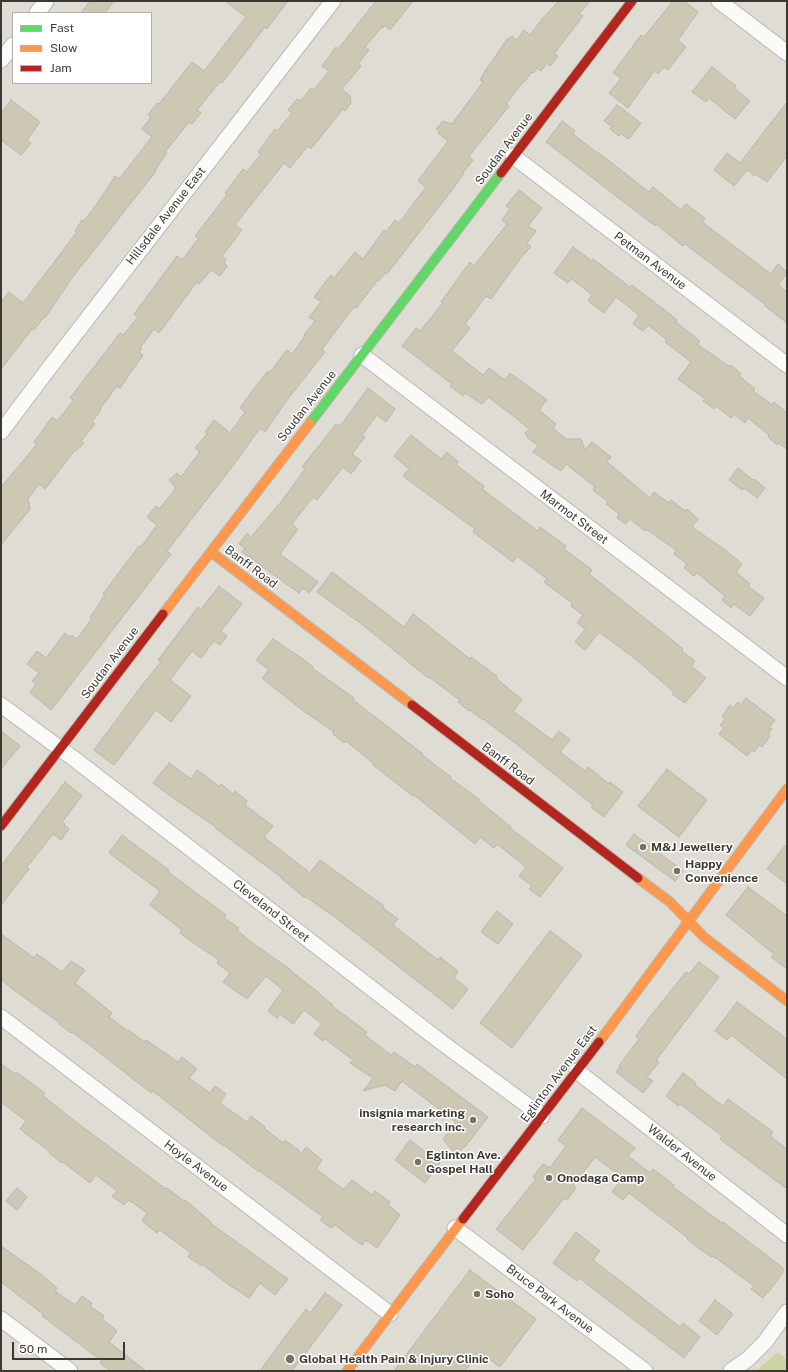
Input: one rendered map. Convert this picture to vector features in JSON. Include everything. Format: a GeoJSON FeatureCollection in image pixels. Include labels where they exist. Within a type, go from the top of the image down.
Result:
{"type":"FeatureCollection","features":[{"type":"Feature","properties":{"kind":"street"},"geometry":{"type":"LineString","coordinates":[[38,12],[46,1]]}},
{"type":"Feature","properties":{"kind":"street","name":"Hillsdale Avenue East"},"geometry":{"type":"LineString","coordinates":[[1,432],[333,1]]}},
{"type":"Feature","properties":{"kind":"street","name":"Soudan Avenue"},"geometry":{"type":"LineString","coordinates":[[1,826],[632,1]]}},
{"type":"Feature","properties":{"kind":"street"},"geometry":{"type":"LineString","coordinates":[[719,1],[787,53]]}},
{"type":"Feature","properties":{"kind":"street"},"geometry":{"type":"LineString","coordinates":[[1,60],[12,46]]}},
{"type":"Feature","properties":{"kind":"street","name":"Petman Avenue"},"geometry":{"type":"LineString","coordinates":[[513,156],[787,365]]}},
{"type":"Feature","properties":{"kind":"street","name":"Marmot Street"},"geometry":{"type":"LineString","coordinates":[[362,354],[787,678]]}},
{"type":"Feature","properties":{"kind":"street","name":"Banff Road"},"geometry":{"type":"LineString","coordinates":[[210,552],[670,902],[704,937],[787,1001]]}},
{"type":"Feature","properties":{"kind":"street","name":"Cleveland Street"},"geometry":{"type":"LineString","coordinates":[[1,705],[441,1042],[542,1116]]}},
{"type":"Feature","properties":{"kind":"street","name":"Eglinton Avenue East"},"geometry":{"type":"LineString","coordinates":[[347,1371],[455,1228],[577,1071],[687,921],[787,789]]}},
{"type":"Feature","properties":{"kind":"street","name":"Hoyle Avenue"},"geometry":{"type":"LineString","coordinates":[[1,1017],[390,1314]]}},
{"type":"Feature","properties":{"kind":"street","name":"Walder Avenue"},"geometry":{"type":"LineString","coordinates":[[577,1071],[787,1235]]}},
{"type":"Feature","properties":{"kind":"street","name":"Bruce Park Avenue"},"geometry":{"type":"LineString","coordinates":[[455,1228],[645,1371]]}},
{"type":"Feature","properties":{"kind":"street"},"geometry":{"type":"LineString","coordinates":[[731,1371],[748,1359],[765,1342],[787,1312]]}},
{"type":"Feature","properties":{"kind":"street"},"geometry":{"type":"LineString","coordinates":[[1,1319],[70,1371]]}},
{"type":"Feature","properties":{"kind":"green space"},"geometry":{"type":"Polygon","coordinates":[[[778,1352],[787,1360],[787,1371],[756,1371],[778,1352]]]}},
{"type":"Feature","properties":{"kind":"building"},"geometry":{"type":"Polygon","coordinates":[[[90,1],[114,1],[106,12],[82,12],[90,1]]]}},
{"type":"Feature","properties":{"kind":"building"},"geometry":{"type":"Polygon","coordinates":[[[225,1],[288,1],[267,29],[265,27],[222,83],[220,82],[197,110],[201,113],[192,124],[189,122],[165,152],[167,153],[155,170],[156,171],[72,278],[45,318],[44,317],[34,330],[32,329],[1,369],[1,302],[9,292],[23,303],[77,232],[75,231],[82,220],[84,221],[99,201],[115,176],[119,179],[152,137],[142,129],[151,117],[148,115],[157,103],[159,104],[192,62],[204,71],[246,17],[225,1]]]}},
{"type":"Feature","properties":{"kind":"building"},"geometry":{"type":"Polygon","coordinates":[[[376,1],[413,1],[390,30],[385,26],[383,28],[382,27],[365,47],[369,50],[358,64],[361,66],[342,89],[350,96],[351,103],[345,111],[343,109],[311,149],[308,146],[290,168],[284,163],[235,225],[242,230],[222,256],[226,259],[224,263],[227,266],[220,276],[211,270],[199,284],[197,282],[159,333],[154,329],[140,348],[142,349],[139,352],[143,355],[120,388],[117,386],[100,409],[101,410],[92,422],[95,424],[81,441],[84,443],[76,451],[75,450],[45,489],[39,484],[28,499],[30,509],[1,545],[1,487],[37,444],[34,442],[52,417],[57,421],[74,400],[70,398],[120,333],[123,335],[138,317],[134,314],[177,256],[182,260],[199,238],[195,236],[227,195],[225,193],[243,169],[247,172],[261,154],[258,152],[275,129],[277,131],[292,113],[288,110],[297,99],[301,101],[311,88],[314,90],[329,71],[322,66],[336,47],[338,49],[376,1]]]}},
{"type":"Feature","properties":{"kind":"building"},"geometry":{"type":"Polygon","coordinates":[[[559,1],[590,1],[579,14],[583,16],[554,54],[558,56],[550,66],[547,63],[541,71],[537,68],[523,82],[506,104],[509,106],[469,156],[473,160],[455,186],[387,274],[385,273],[379,281],[378,280],[356,308],[354,307],[322,349],[325,352],[287,400],[265,432],[260,428],[167,551],[171,554],[51,710],[30,692],[36,684],[32,681],[39,673],[27,664],[37,651],[46,658],[65,633],[70,637],[72,635],[77,639],[92,618],[90,617],[105,595],[103,594],[139,546],[141,547],[157,525],[147,517],[156,506],[159,509],[174,491],[175,487],[169,480],[177,473],[181,477],[200,452],[195,448],[207,434],[205,432],[214,420],[230,433],[245,412],[240,408],[256,386],[268,371],[270,372],[287,350],[292,354],[315,321],[309,317],[321,302],[314,297],[331,275],[334,278],[355,252],[363,259],[384,230],[386,232],[395,220],[399,223],[426,187],[418,181],[448,141],[438,133],[440,131],[436,129],[443,121],[452,124],[483,82],[480,80],[483,74],[508,38],[510,39],[512,36],[517,40],[524,30],[530,35],[559,1]]]}},
{"type":"Feature","properties":{"kind":"building"},"geometry":{"type":"Polygon","coordinates":[[[673,1],[684,1],[698,12],[678,40],[686,47],[668,70],[664,67],[658,74],[654,71],[628,108],[609,93],[621,78],[613,73],[641,35],[644,37],[673,1]]]}},
{"type":"Feature","properties":{"kind":"building"},"geometry":{"type":"Polygon","coordinates":[[[712,67],[736,86],[734,88],[750,101],[735,119],[709,98],[706,102],[692,92],[712,67]]]}},
{"type":"Feature","properties":{"kind":"building"},"geometry":{"type":"Polygon","coordinates":[[[11,100],[40,122],[27,140],[31,143],[21,155],[1,140],[1,114],[11,100]]]}},
{"type":"Feature","properties":{"kind":"building"},"geometry":{"type":"Polygon","coordinates":[[[787,102],[787,156],[767,182],[756,174],[755,176],[747,170],[734,186],[714,170],[727,153],[740,163],[787,102]]]}},
{"type":"Feature","properties":{"kind":"building"},"geometry":{"type":"Polygon","coordinates":[[[617,105],[641,123],[629,139],[621,134],[619,136],[610,129],[612,126],[604,121],[617,105]]]}},
{"type":"Feature","properties":{"kind":"building"},"geometry":{"type":"Polygon","coordinates":[[[562,121],[575,131],[573,134],[649,192],[653,187],[681,210],[686,204],[705,218],[702,222],[771,274],[778,264],[787,272],[778,285],[787,292],[787,323],[765,306],[766,305],[685,244],[683,246],[656,224],[655,226],[546,142],[562,121]]]}},
{"type":"Feature","properties":{"kind":"building"},"geometry":{"type":"Polygon","coordinates":[[[519,190],[542,208],[528,226],[536,231],[527,243],[531,247],[522,256],[491,299],[486,296],[465,324],[470,328],[452,351],[483,375],[489,368],[505,380],[510,373],[547,400],[539,410],[556,424],[553,428],[566,439],[581,439],[585,450],[592,442],[611,457],[607,462],[650,498],[654,492],[669,503],[671,500],[685,511],[687,509],[698,519],[692,527],[742,564],[736,572],[750,584],[748,586],[764,598],[750,616],[734,604],[731,608],[722,600],[725,596],[697,573],[694,576],[684,568],[687,564],[674,554],[676,550],[646,529],[645,531],[630,519],[626,524],[617,518],[619,514],[606,504],[608,502],[593,490],[595,487],[566,464],[561,471],[533,452],[538,446],[526,436],[527,435],[525,433],[529,429],[516,418],[488,397],[482,404],[465,393],[463,396],[450,386],[452,384],[402,346],[416,328],[420,331],[443,303],[441,302],[470,262],[474,266],[507,224],[502,220],[510,209],[506,206],[519,190]]]}},
{"type":"Feature","properties":{"kind":"building"},"geometry":{"type":"Polygon","coordinates":[[[573,247],[592,261],[593,259],[630,287],[632,285],[662,308],[677,320],[676,322],[700,341],[697,344],[730,367],[731,365],[741,374],[739,376],[755,389],[753,391],[772,405],[774,402],[787,413],[787,449],[778,443],[777,445],[768,437],[769,435],[748,418],[745,423],[734,414],[731,418],[716,406],[714,409],[703,401],[705,399],[678,379],[691,362],[665,342],[667,340],[648,325],[643,331],[633,324],[639,315],[616,297],[604,313],[588,301],[592,295],[572,279],[568,283],[554,273],[573,247]]]}},
{"type":"Feature","properties":{"kind":"building"},"geometry":{"type":"Polygon","coordinates":[[[368,388],[395,409],[386,422],[377,415],[362,435],[365,437],[352,454],[361,461],[351,474],[343,467],[317,500],[313,497],[292,524],[298,529],[280,554],[318,582],[309,593],[303,588],[299,593],[242,552],[245,548],[239,544],[247,533],[251,537],[281,502],[305,469],[302,467],[336,424],[339,426],[344,421],[368,388]]]}},
{"type":"Feature","properties":{"kind":"building"},"geometry":{"type":"Polygon","coordinates":[[[411,435],[441,459],[447,452],[458,462],[456,465],[484,486],[482,489],[538,531],[540,527],[566,546],[564,549],[592,570],[589,574],[683,649],[682,651],[695,661],[691,666],[706,678],[685,703],[672,694],[674,692],[634,658],[599,632],[585,650],[575,642],[585,629],[577,623],[583,615],[571,606],[572,603],[544,582],[547,579],[517,556],[513,562],[473,532],[475,529],[403,476],[409,469],[394,456],[411,435]]]}},
{"type":"Feature","properties":{"kind":"building"},"geometry":{"type":"Polygon","coordinates":[[[738,468],[765,488],[757,498],[744,488],[742,490],[729,480],[738,468]]]}},
{"type":"Feature","properties":{"kind":"building"},"geometry":{"type":"Polygon","coordinates":[[[332,572],[404,627],[413,614],[470,659],[471,657],[497,676],[496,678],[522,700],[513,711],[552,740],[559,731],[570,740],[560,752],[585,771],[588,767],[609,784],[610,782],[623,792],[604,817],[591,807],[593,805],[523,749],[483,719],[470,710],[469,711],[458,702],[460,700],[429,677],[428,678],[363,625],[317,592],[332,572]]]}},
{"type":"Feature","properties":{"kind":"building"},"geometry":{"type":"Polygon","coordinates":[[[219,586],[242,604],[221,631],[227,636],[220,645],[214,641],[201,658],[192,651],[170,680],[191,696],[171,722],[156,710],[114,765],[94,750],[161,662],[158,660],[198,607],[201,609],[219,586]]]}},
{"type":"Feature","properties":{"kind":"building"},"geometry":{"type":"Polygon","coordinates":[[[273,639],[300,657],[313,667],[312,668],[354,698],[353,700],[423,754],[422,755],[451,777],[450,778],[480,800],[479,801],[511,827],[510,828],[563,868],[540,897],[529,889],[532,886],[519,876],[526,867],[497,844],[494,848],[480,837],[475,844],[414,795],[413,796],[373,765],[374,764],[346,741],[344,743],[333,734],[334,732],[302,710],[262,678],[269,670],[256,660],[273,639]]]}},
{"type":"Feature","properties":{"kind":"building"},"geometry":{"type":"Polygon","coordinates":[[[746,698],[775,720],[769,728],[772,729],[768,734],[770,736],[762,747],[759,745],[754,752],[752,750],[747,756],[719,734],[724,728],[720,725],[725,719],[722,717],[730,705],[733,708],[738,702],[741,705],[746,698]]]}},
{"type":"Feature","properties":{"kind":"building"},"geometry":{"type":"Polygon","coordinates":[[[1,731],[20,746],[1,769],[1,731]]]}},
{"type":"Feature","properties":{"kind":"building"},"geometry":{"type":"Polygon","coordinates":[[[169,763],[191,779],[197,770],[219,786],[221,784],[233,794],[235,791],[247,801],[245,805],[273,826],[264,837],[310,873],[320,860],[384,906],[383,908],[398,919],[393,925],[438,960],[440,957],[458,971],[454,978],[468,989],[453,1009],[335,917],[306,897],[305,898],[281,877],[215,828],[216,827],[153,783],[169,763]]]}},
{"type":"Feature","properties":{"kind":"building"},"geometry":{"type":"Polygon","coordinates":[[[667,769],[707,800],[679,837],[638,806],[667,769]]]}},
{"type":"Feature","properties":{"kind":"building"},"geometry":{"type":"Polygon","coordinates":[[[65,782],[82,796],[62,822],[69,829],[61,840],[53,834],[27,867],[29,869],[1,905],[1,866],[65,782]]]}},
{"type":"Feature","properties":{"kind":"building"},"geometry":{"type":"Polygon","coordinates":[[[634,834],[683,871],[675,881],[626,845],[634,834]]]}},
{"type":"Feature","properties":{"kind":"building"},"geometry":{"type":"Polygon","coordinates":[[[122,835],[169,870],[168,872],[226,915],[224,918],[239,928],[237,930],[251,942],[291,970],[333,1005],[332,1006],[367,1032],[365,1035],[391,1055],[394,1052],[415,1067],[417,1064],[488,1117],[465,1147],[456,1155],[443,1139],[456,1122],[402,1081],[395,1091],[385,1085],[363,1091],[373,1078],[350,1063],[353,1060],[325,1039],[323,1041],[314,1034],[322,1024],[304,1010],[293,1024],[280,1014],[277,1018],[268,1011],[283,990],[266,976],[247,999],[223,982],[230,973],[217,963],[219,960],[180,933],[182,930],[150,905],[160,891],[109,853],[122,835]]]}},
{"type":"Feature","properties":{"kind":"building"},"geometry":{"type":"Polygon","coordinates":[[[787,843],[787,884],[767,869],[787,843]]]}},
{"type":"Feature","properties":{"kind":"building"},"geometry":{"type":"Polygon","coordinates":[[[748,887],[787,916],[787,969],[771,957],[774,954],[726,915],[748,887]]]}},
{"type":"Feature","properties":{"kind":"building"},"geometry":{"type":"Polygon","coordinates":[[[497,911],[513,924],[498,944],[481,932],[497,911]]]}},
{"type":"Feature","properties":{"kind":"building"},"geometry":{"type":"Polygon","coordinates":[[[550,931],[582,955],[512,1048],[480,1023],[550,931]]]}},
{"type":"Feature","properties":{"kind":"building"},"geometry":{"type":"Polygon","coordinates":[[[1,934],[34,958],[37,954],[62,972],[71,961],[85,970],[75,983],[112,1013],[109,1017],[144,1042],[146,1040],[178,1062],[182,1057],[197,1069],[189,1078],[210,1093],[215,1086],[226,1094],[220,1103],[247,1122],[251,1116],[283,1143],[285,1140],[302,1153],[306,1147],[322,1160],[316,1169],[340,1187],[344,1189],[352,1180],[372,1195],[375,1191],[390,1202],[388,1205],[400,1215],[377,1248],[366,1240],[362,1245],[335,1225],[331,1228],[320,1220],[323,1217],[260,1171],[259,1172],[224,1145],[223,1146],[153,1091],[151,1093],[91,1046],[72,1032],[71,1033],[59,1024],[60,1023],[11,988],[1,979],[1,934]]]}},
{"type":"Feature","properties":{"kind":"building"},"geometry":{"type":"Polygon","coordinates":[[[699,962],[719,977],[656,1060],[659,1062],[647,1077],[653,1081],[643,1093],[616,1072],[639,1039],[636,1036],[649,1018],[686,972],[689,974],[699,962]]]}},
{"type":"Feature","properties":{"kind":"building"},"geometry":{"type":"Polygon","coordinates":[[[737,1002],[787,1039],[787,1079],[731,1035],[727,1040],[715,1031],[737,1002]]]}},
{"type":"Feature","properties":{"kind":"building"},"geometry":{"type":"Polygon","coordinates":[[[1,1064],[15,1074],[16,1072],[45,1093],[43,1096],[72,1119],[166,1189],[167,1188],[184,1201],[185,1200],[211,1222],[210,1223],[288,1279],[275,1295],[260,1283],[249,1298],[233,1288],[203,1265],[202,1266],[188,1257],[191,1253],[160,1230],[157,1233],[142,1221],[147,1213],[129,1200],[124,1205],[112,1196],[117,1191],[96,1175],[90,1183],[63,1162],[62,1163],[20,1129],[26,1121],[1,1102],[1,1064]]]}},
{"type":"Feature","properties":{"kind":"building"},"geometry":{"type":"Polygon","coordinates":[[[683,1073],[696,1083],[695,1085],[723,1106],[728,1099],[773,1132],[770,1136],[787,1149],[787,1189],[720,1139],[722,1136],[680,1104],[678,1106],[666,1096],[683,1073]]]}},
{"type":"Feature","properties":{"kind":"building"},"geometry":{"type":"Polygon","coordinates":[[[582,1108],[635,1148],[628,1156],[650,1173],[653,1169],[674,1185],[673,1187],[722,1223],[723,1222],[783,1268],[783,1272],[763,1298],[751,1289],[754,1286],[713,1256],[712,1257],[698,1248],[687,1239],[688,1238],[629,1193],[623,1200],[612,1192],[623,1178],[595,1157],[573,1186],[576,1188],[567,1200],[564,1198],[523,1250],[496,1229],[536,1179],[533,1177],[543,1164],[550,1168],[566,1146],[558,1140],[582,1108]]]}},
{"type":"Feature","properties":{"kind":"building","name":"Eglinton Ave. Gospel Hall"},"geometry":{"type":"Polygon","coordinates":[[[410,1140],[440,1163],[425,1183],[395,1160],[410,1140]]]}},
{"type":"Feature","properties":{"kind":"building"},"geometry":{"type":"Polygon","coordinates":[[[17,1188],[27,1197],[17,1210],[6,1201],[17,1188]]]}},
{"type":"Feature","properties":{"kind":"building"},"geometry":{"type":"Polygon","coordinates":[[[576,1232],[600,1251],[593,1260],[680,1327],[683,1323],[700,1337],[684,1358],[579,1278],[577,1281],[553,1263],[576,1232]]]}},
{"type":"Feature","properties":{"kind":"building"},"geometry":{"type":"Polygon","coordinates":[[[1,1246],[42,1275],[57,1288],[55,1291],[75,1305],[82,1296],[92,1303],[90,1306],[104,1316],[102,1319],[117,1331],[109,1342],[146,1371],[110,1371],[100,1363],[102,1361],[42,1316],[43,1314],[1,1282],[1,1246]]]}},
{"type":"Feature","properties":{"kind":"building","name":"Soho"},"geometry":{"type":"Polygon","coordinates":[[[470,1270],[536,1319],[500,1367],[480,1352],[465,1371],[394,1371],[470,1270]]]}},
{"type":"Feature","properties":{"kind":"building"},"geometry":{"type":"Polygon","coordinates":[[[325,1293],[342,1305],[292,1371],[260,1371],[306,1309],[310,1313],[325,1293]]]}},
{"type":"Feature","properties":{"kind":"building"},"geometry":{"type":"Polygon","coordinates":[[[715,1300],[733,1314],[717,1335],[699,1321],[715,1300]]]}},
{"type":"Feature","properties":{"kind":"traffic: fast"},"geometry":{"type":"LineString","coordinates":[[310,423],[501,173]]}},
{"type":"Feature","properties":{"kind":"traffic: slow"},"geometry":{"type":"LineString","coordinates":[[163,614],[310,423]]}},
{"type":"Feature","properties":{"kind":"traffic: slow"},"geometry":{"type":"LineString","coordinates":[[211,552],[412,705]]}},
{"type":"Feature","properties":{"kind":"traffic: slow"},"geometry":{"type":"LineString","coordinates":[[599,1042],[787,789]]}},
{"type":"Feature","properties":{"kind":"traffic: slow"},"geometry":{"type":"LineString","coordinates":[[638,878],[670,902],[704,937],[787,1001]]}},
{"type":"Feature","properties":{"kind":"traffic: slow"},"geometry":{"type":"LineString","coordinates":[[347,1371],[463,1219]]}},
{"type":"Feature","properties":{"kind":"traffic: jam"},"geometry":{"type":"LineString","coordinates":[[501,173],[632,1]]}},
{"type":"Feature","properties":{"kind":"traffic: jam"},"geometry":{"type":"LineString","coordinates":[[1,826],[163,614]]}},
{"type":"Feature","properties":{"kind":"traffic: jam"},"geometry":{"type":"LineString","coordinates":[[412,705],[638,878]]}},
{"type":"Feature","properties":{"kind":"traffic: jam"},"geometry":{"type":"LineString","coordinates":[[463,1219],[599,1042]]}},
{"type":"Feature","properties":{"kind":"place","name":"M&J Jewellery"},"geometry":{"type":"Point","coordinates":[643,847]}},
{"type":"Feature","properties":{"kind":"place","name":"Happy Convenience"},"geometry":{"type":"Point","coordinates":[677,871]}},
{"type":"Feature","properties":{"kind":"place","name":"insignia marketing research inc."},"geometry":{"type":"Point","coordinates":[473,1120]}},
{"type":"Feature","properties":{"kind":"place","name":"Eglinton Ave. Gospel Hall"},"geometry":{"type":"Point","coordinates":[418,1162]}},
{"type":"Feature","properties":{"kind":"place","name":"Onodaga Camp"},"geometry":{"type":"Point","coordinates":[549,1178]}},
{"type":"Feature","properties":{"kind":"place","name":"Soho"},"geometry":{"type":"Point","coordinates":[477,1294]}},
{"type":"Feature","properties":{"kind":"place","name":"Global Health Pain & Injury Clinic"},"geometry":{"type":"Point","coordinates":[290,1359]}}]}
